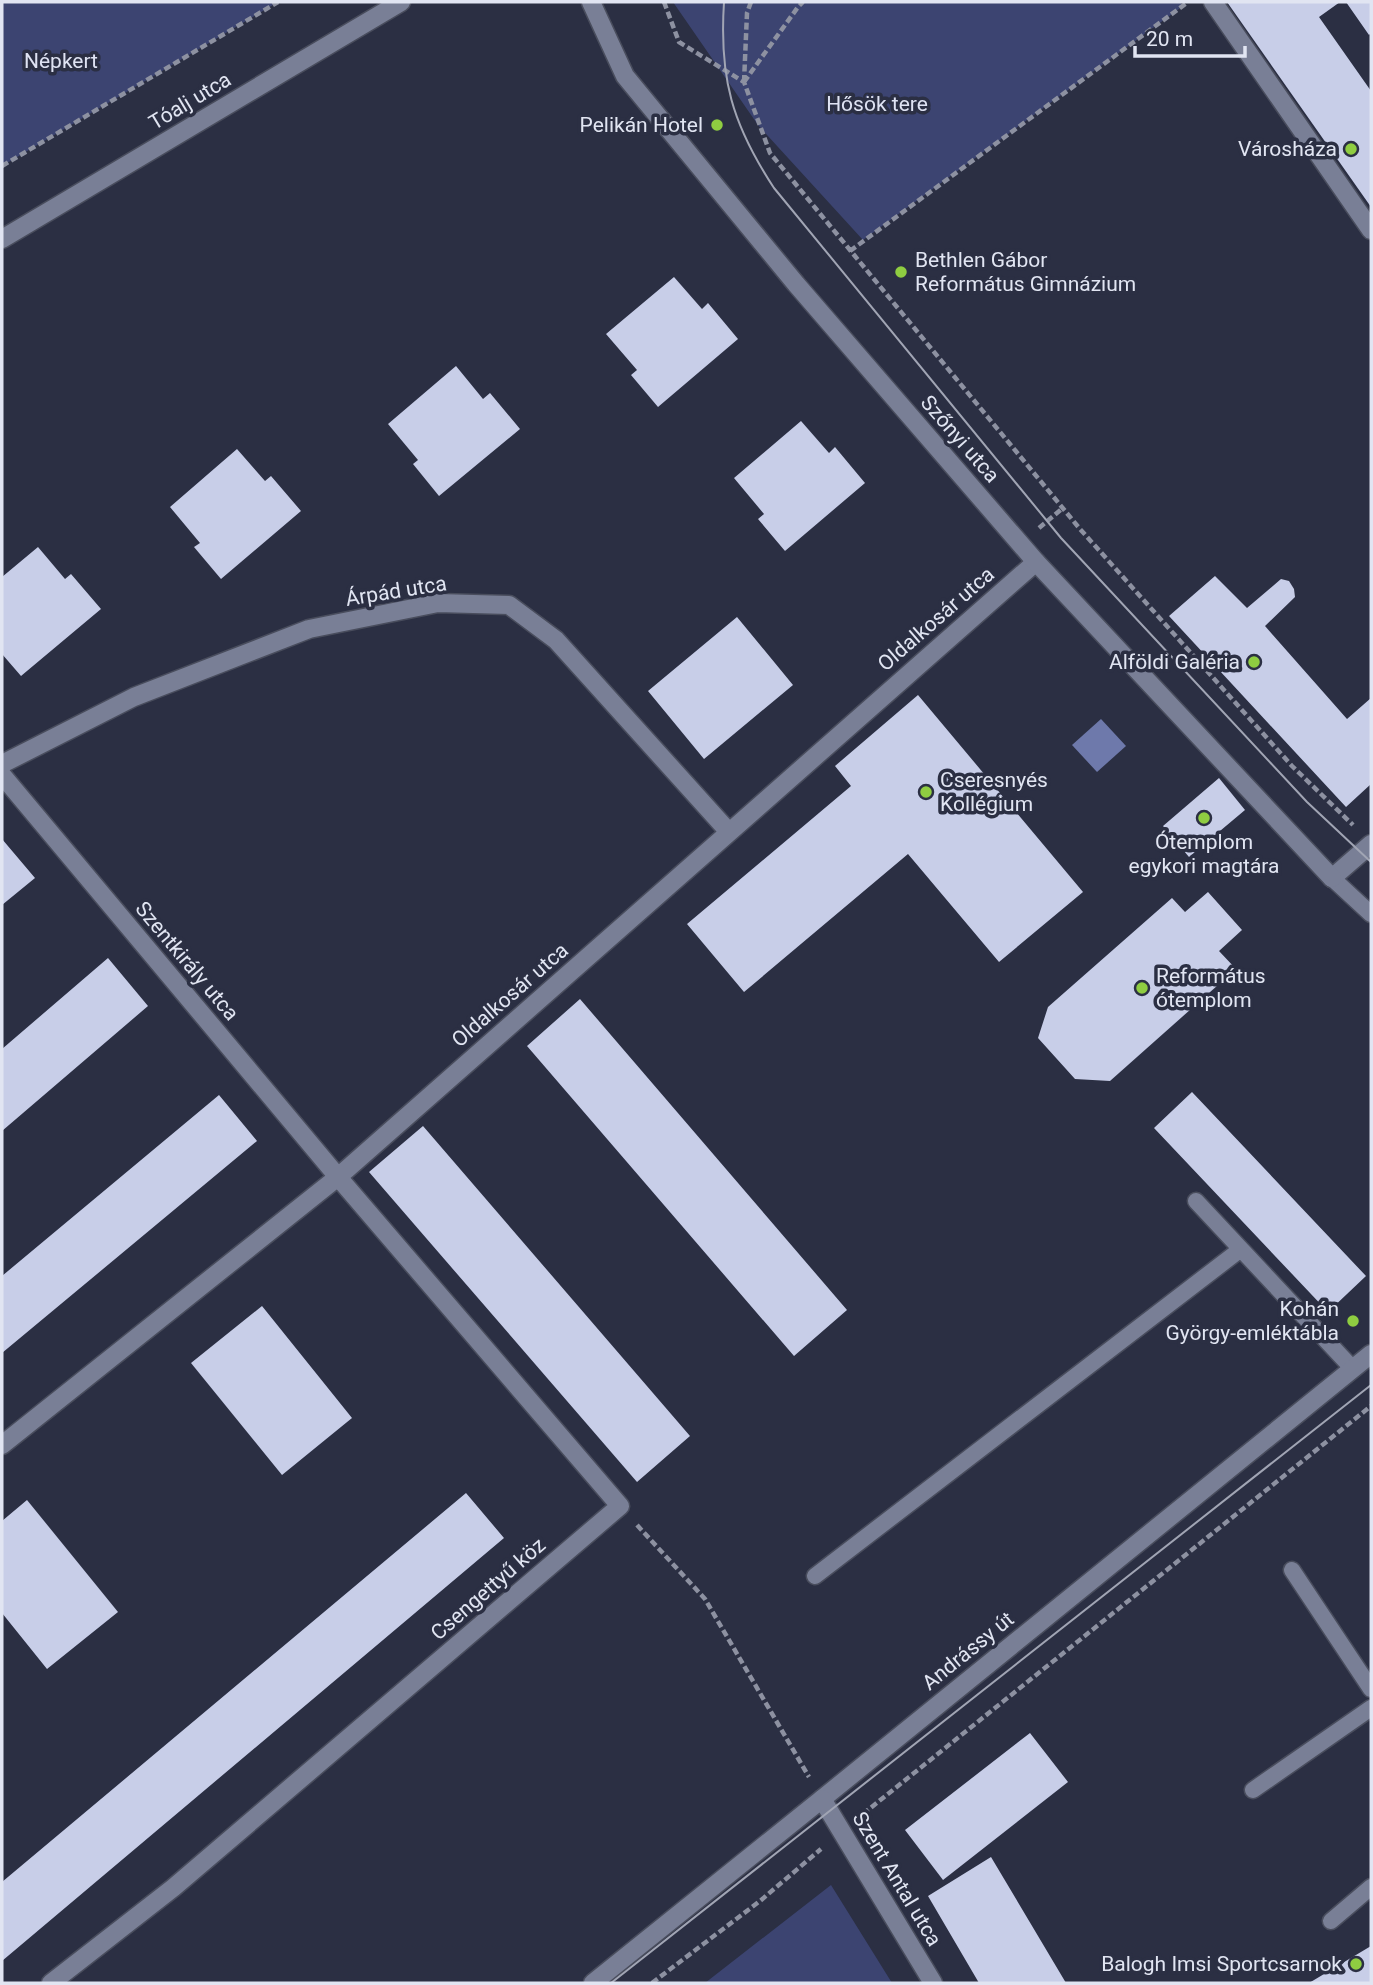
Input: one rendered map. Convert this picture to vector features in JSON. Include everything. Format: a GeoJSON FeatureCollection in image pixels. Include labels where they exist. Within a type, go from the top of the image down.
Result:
{"type":"FeatureCollection","features":[{"type":"Feature","properties":{"kind":"street","name":"Tóalj utca"},"geometry":{"type":"LineString","coordinates":[[2,239],[401,2]]}},
{"type":"Feature","properties":{"kind":"street","name":"Szőnyi utca"},"geometry":{"type":"LineString","coordinates":[[591,2],[625,76],[796,284],[1035,562],[1332,878]]}},
{"type":"Feature","properties":{"kind":"street"},"geometry":{"type":"LineString","coordinates":[[1213,2],[1371,230]]}},
{"type":"Feature","properties":{"kind":"street","name":"Oldalkosár utca"},"geometry":{"type":"LineString","coordinates":[[2,1445],[338,1177],[1035,562]]}},
{"type":"Feature","properties":{"kind":"street","name":"Árpád utca"},"geometry":{"type":"LineString","coordinates":[[2,764],[134,697],[309,629],[438,603],[509,605],[556,640],[729,832]]}},
{"type":"Feature","properties":{"kind":"street","name":"Szentkirály utca"},"geometry":{"type":"LineString","coordinates":[[2,775],[338,1177]]}},
{"type":"Feature","properties":{"kind":"street"},"geometry":{"type":"LineString","coordinates":[[1332,878],[1366,839]]}},
{"type":"Feature","properties":{"kind":"street"},"geometry":{"type":"LineString","coordinates":[[338,1177],[620,1506]]}},
{"type":"Feature","properties":{"kind":"street","name":"Andrássy út"},"geometry":{"type":"LineString","coordinates":[[593,1983],[1371,1354]]}},
{"type":"Feature","properties":{"kind":"street","name":"Csengettyű köz"},"geometry":{"type":"LineString","coordinates":[[51,1983],[173,1888],[620,1506]]}},
{"type":"Feature","properties":{"kind":"street","name":"Szent Antal utca"},"geometry":{"type":"LineString","coordinates":[[821,1799],[933,1983]]}},
{"type":"Feature","properties":{"kind":"lane"},"geometry":{"type":"LineString","coordinates":[[1332,878],[1371,914]]}},
{"type":"Feature","properties":{"kind":"lane"},"geometry":{"type":"LineString","coordinates":[[1196,1201],[1353,1369]]}},
{"type":"Feature","properties":{"kind":"lane"},"geometry":{"type":"LineString","coordinates":[[815,1576],[1241,1249]]}},
{"type":"Feature","properties":{"kind":"lane"},"geometry":{"type":"LineString","coordinates":[[1292,1570],[1371,1689]]}},
{"type":"Feature","properties":{"kind":"lane"},"geometry":{"type":"LineString","coordinates":[[1253,1790],[1371,1708]]}},
{"type":"Feature","properties":{"kind":"lane"},"geometry":{"type":"LineString","coordinates":[[1331,1921],[1371,1887]]}},
{"type":"Feature","properties":{"kind":"path"},"geometry":{"type":"LineString","coordinates":[[2,166],[278,2]]}},
{"type":"Feature","properties":{"kind":"path"},"geometry":{"type":"LineString","coordinates":[[664,2],[679,42],[744,82]]}},
{"type":"Feature","properties":{"kind":"path"},"geometry":{"type":"LineString","coordinates":[[751,2],[747,13],[744,82],[770,153],[1072,519],[1292,766],[1366,839]]}},
{"type":"Feature","properties":{"kind":"path"},"geometry":{"type":"LineString","coordinates":[[744,82],[803,2]]}},
{"type":"Feature","properties":{"kind":"path"},"geometry":{"type":"LineString","coordinates":[[850,250],[1188,2]]}},
{"type":"Feature","properties":{"kind":"path"},"geometry":{"type":"LineString","coordinates":[[652,1983],[760,1901],[841,1832],[1371,1406]]}},
{"type":"Feature","properties":{"kind":"path"},"geometry":{"type":"LineString","coordinates":[[620,1506],[705,1599],[821,1799]]}},
{"type":"Feature","properties":{"kind":"green space","name":"Népkert"},"geometry":{"type":"Polygon","coordinates":[[[2,2],[278,2],[2,166],[2,2]]]}},
{"type":"Feature","properties":{"kind":"green space","name":"Hősök tere"},"geometry":{"type":"Polygon","coordinates":[[[673,2],[1180,2],[1183,6],[863,240],[758,125],[673,2]]]}},
{"type":"Feature","properties":{"kind":"green space"},"geometry":{"type":"Polygon","coordinates":[[[831,1885],[892,1983],[705,1983],[831,1885]]]}},
{"type":"Feature","properties":{"kind":"shaded area"},"geometry":{"type":"Polygon","coordinates":[[[1101,719],[1126,746],[1097,772],[1072,745],[1101,719]]]}},
{"type":"Feature","properties":{"kind":"building","name":"Városháza"},"geometry":{"type":"Polygon","coordinates":[[[1227,2],[1340,2],[1319,17],[1371,91],[1371,207],[1227,2]]]}},
{"type":"Feature","properties":{"kind":"building"},"geometry":{"type":"Polygon","coordinates":[[[1346,2],[1371,2],[1369,35],[1346,2]]]}},
{"type":"Feature","properties":{"kind":"building"},"geometry":{"type":"Polygon","coordinates":[[[674,277],[702,309],[708,303],[738,339],[658,407],[631,375],[637,370],[606,334],[674,277]]]}},
{"type":"Feature","properties":{"kind":"building"},"geometry":{"type":"Polygon","coordinates":[[[456,366],[483,399],[490,393],[520,429],[439,496],[413,464],[418,460],[388,424],[456,366]]]}},
{"type":"Feature","properties":{"kind":"building"},"geometry":{"type":"Polygon","coordinates":[[[801,421],[829,453],[835,447],[865,483],[785,551],[758,519],[764,514],[734,478],[801,421]]]}},
{"type":"Feature","properties":{"kind":"building"},"geometry":{"type":"Polygon","coordinates":[[[237,449],[265,481],[271,476],[301,511],[221,579],[194,547],[200,543],[170,507],[237,449]]]}},
{"type":"Feature","properties":{"kind":"building"},"geometry":{"type":"Polygon","coordinates":[[[38,547],[65,579],[71,574],[101,609],[21,676],[2,654],[2,577],[38,547]]]}},
{"type":"Feature","properties":{"kind":"building","name":"Alföldi Galéria"},"geometry":{"type":"Polygon","coordinates":[[[1215,576],[1247,608],[1281,579],[1289,581],[1295,597],[1265,626],[1347,719],[1371,698],[1371,784],[1346,807],[1169,616],[1215,576]]]}},
{"type":"Feature","properties":{"kind":"building"},"geometry":{"type":"Polygon","coordinates":[[[737,617],[793,685],[704,759],[648,691],[737,617]]]}},
{"type":"Feature","properties":{"kind":"building"},"geometry":{"type":"Polygon","coordinates":[[[918,695],[1083,892],[999,962],[908,854],[744,992],[687,924],[851,786],[835,766],[918,695]]]}},
{"type":"Feature","properties":{"kind":"building","name":"Ótemplom egykori magtára"},"geometry":{"type":"Polygon","coordinates":[[[1219,778],[1245,810],[1189,857],[1163,826],[1219,778]]]}},
{"type":"Feature","properties":{"kind":"building"},"geometry":{"type":"Polygon","coordinates":[[[2,839],[35,878],[2,905],[2,839]]]}},
{"type":"Feature","properties":{"kind":"building","name":"Református ótemplom"},"geometry":{"type":"Polygon","coordinates":[[[1208,892],[1242,930],[1219,951],[1236,969],[1110,1081],[1075,1079],[1038,1038],[1048,1007],[1172,898],[1185,912],[1208,892]]]}},
{"type":"Feature","properties":{"kind":"building"},"geometry":{"type":"Polygon","coordinates":[[[108,958],[148,1006],[2,1131],[2,1049],[108,958]]]}},
{"type":"Feature","properties":{"kind":"building"},"geometry":{"type":"Polygon","coordinates":[[[580,999],[847,1310],[794,1356],[527,1046],[580,999]]]}},
{"type":"Feature","properties":{"kind":"building"},"geometry":{"type":"Polygon","coordinates":[[[1192,1092],[1366,1276],[1328,1312],[1154,1128],[1192,1092]]]}},
{"type":"Feature","properties":{"kind":"building"},"geometry":{"type":"Polygon","coordinates":[[[219,1095],[257,1141],[2,1353],[2,1276],[219,1095]]]}},
{"type":"Feature","properties":{"kind":"building"},"geometry":{"type":"Polygon","coordinates":[[[423,1126],[690,1436],[637,1482],[369,1172],[423,1126]]]}},
{"type":"Feature","properties":{"kind":"building"},"geometry":{"type":"Polygon","coordinates":[[[262,1306],[352,1418],[282,1475],[191,1363],[262,1306]]]}},
{"type":"Feature","properties":{"kind":"building"},"geometry":{"type":"Polygon","coordinates":[[[466,1493],[504,1538],[2,1961],[2,1882],[466,1493]]]}},
{"type":"Feature","properties":{"kind":"building"},"geometry":{"type":"Polygon","coordinates":[[[27,1500],[118,1612],[47,1669],[2,1613],[2,1521],[27,1500]]]}},
{"type":"Feature","properties":{"kind":"building"},"geometry":{"type":"Polygon","coordinates":[[[1030,1733],[1068,1782],[943,1880],[905,1830],[1030,1733]]]}},
{"type":"Feature","properties":{"kind":"building"},"geometry":{"type":"Polygon","coordinates":[[[991,1857],[1066,1983],[979,1983],[928,1896],[991,1857]]]}},
{"type":"Feature","properties":{"kind":"building","name":"Balogh Imsi Sportcsarnok"},"geometry":{"type":"Polygon","coordinates":[[[1371,1946],[1371,1983],[1309,1983],[1371,1946]]]}},
{"type":"Feature","properties":{"kind":"tram line"},"geometry":{"type":"LineString","coordinates":[[724,2],[724,54],[731,100],[748,143],[774,188],[1061,538],[1307,802],[1371,862]]}},
{"type":"Feature","properties":{"kind":"tram line"},"geometry":{"type":"LineString","coordinates":[[611,1983],[1371,1385]]}},
{"type":"Feature","properties":{"kind":"place","name":"Pelikán Hotel"},"geometry":{"type":"Point","coordinates":[717,125]}},
{"type":"Feature","properties":{"kind":"place","name":"Városháza"},"geometry":{"type":"Point","coordinates":[1351,149]}},
{"type":"Feature","properties":{"kind":"place","name":"Bethlen Gábor Református Gimnázium"},"geometry":{"type":"Point","coordinates":[901,272]}},
{"type":"Feature","properties":{"kind":"place","name":"Alföldi Galéria"},"geometry":{"type":"Point","coordinates":[1254,662]}},
{"type":"Feature","properties":{"kind":"place","name":"Cseresnyés Kollégium"},"geometry":{"type":"Point","coordinates":[926,792]}},
{"type":"Feature","properties":{"kind":"place","name":"Ótemplom egykori magtára"},"geometry":{"type":"Point","coordinates":[1204,818]}},
{"type":"Feature","properties":{"kind":"place","name":"Református ótemplom"},"geometry":{"type":"Point","coordinates":[1142,988]}},
{"type":"Feature","properties":{"kind":"place","name":"Kohán György-emléktábla"},"geometry":{"type":"Point","coordinates":[1353,1321]}},
{"type":"Feature","properties":{"kind":"place","name":"Balogh Imsi Sportcsarnok"},"geometry":{"type":"Point","coordinates":[1356,1964]}}]}
